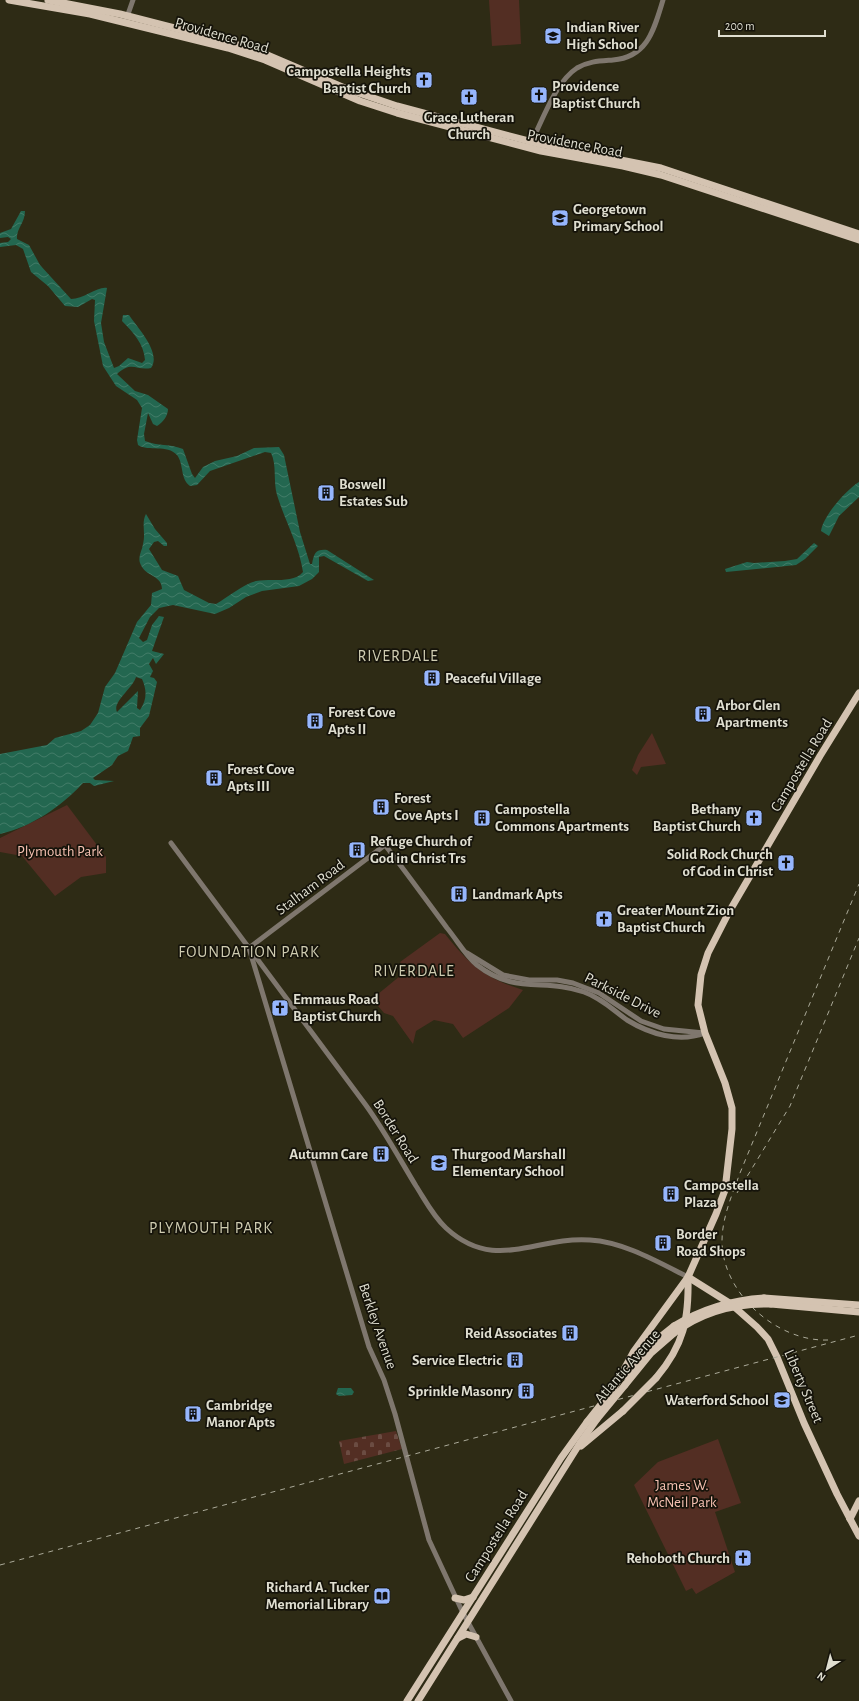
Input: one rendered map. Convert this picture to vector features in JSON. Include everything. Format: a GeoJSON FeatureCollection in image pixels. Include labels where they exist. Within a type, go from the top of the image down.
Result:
{"type":"FeatureCollection","features":[{"type":"Feature","properties":{"kind":"main road","name":"Providence Road"},"geometry":{"type":"LineString","coordinates":[[9,0],[126,19]]}},
{"type":"Feature","properties":{"kind":"main road","name":"Providence Road"},"geometry":{"type":"LineString","coordinates":[[48,0],[126,19],[253,56],[348,96],[384,109],[661,175],[859,240]]}},
{"type":"Feature","properties":{"kind":"main road","name":"Providence Road"},"geometry":{"type":"LineString","coordinates":[[530,145],[661,168],[859,234]]}},
{"type":"Feature","properties":{"kind":"main road","name":"Campostella Road"},"geometry":{"type":"LineString","coordinates":[[688,1276],[722,1201],[732,1129],[732,1116],[728,1090],[705,1033],[699,1011],[698,992],[704,964],[714,939],[820,756],[859,693]]}},
{"type":"Feature","properties":{"kind":"main road"},"geometry":{"type":"LineString","coordinates":[[573,1455],[623,1411],[656,1378],[672,1357],[684,1331],[688,1276]]}},
{"type":"Feature","properties":{"kind":"main road"},"geometry":{"type":"LineString","coordinates":[[614,1388],[634,1351],[688,1276]]}},
{"type":"Feature","properties":{"kind":"main road","name":"Liberty Street"},"geometry":{"type":"LineString","coordinates":[[688,1276],[731,1304],[768,1339],[804,1422],[859,1536]]}},
{"type":"Feature","properties":{"kind":"main road","name":"Atlantic Avenue"},"geometry":{"type":"LineString","coordinates":[[614,1388],[646,1351],[702,1311],[723,1304],[764,1298],[859,1305]]}},
{"type":"Feature","properties":{"kind":"main road","name":"Atlantic Avenue"},"geometry":{"type":"LineString","coordinates":[[573,1455],[597,1419],[651,1353],[674,1330],[723,1309],[748,1304],[771,1304],[859,1312]]}},
{"type":"Feature","properties":{"kind":"main road","name":"Campostella Road"},"geometry":{"type":"LineString","coordinates":[[407,1701],[561,1458],[614,1388]]}},
{"type":"Feature","properties":{"kind":"main road","name":"Campostella Road"},"geometry":{"type":"LineString","coordinates":[[418,1701],[573,1455]]}},
{"type":"Feature","properties":{"kind":"main road"},"geometry":{"type":"LineString","coordinates":[[850,1520],[859,1502]]}},
{"type":"Feature","properties":{"kind":"main road"},"geometry":{"type":"LineString","coordinates":[[455,1598],[464,1600],[474,1597]]}},
{"type":"Feature","properties":{"kind":"main road"},"geometry":{"type":"LineString","coordinates":[[457,1639],[466,1634],[476,1637]]}},
{"type":"Feature","properties":{"kind":"street"},"geometry":{"type":"LineString","coordinates":[[126,19],[133,0]]}},
{"type":"Feature","properties":{"kind":"street"},"geometry":{"type":"LineString","coordinates":[[530,145],[564,80],[576,68],[590,62],[626,58],[638,50],[649,39],[653,32],[663,0]]}},
{"type":"Feature","properties":{"kind":"street","name":"Border Road"},"geometry":{"type":"LineString","coordinates":[[171,843],[381,1126],[432,1212],[444,1227],[454,1235],[476,1246],[496,1251],[525,1249],[550,1242],[572,1240],[603,1242],[624,1248],[688,1276]]}},
{"type":"Feature","properties":{"kind":"street","name":"Parkside Drive"},"geometry":{"type":"LineString","coordinates":[[385,845],[467,953],[469,958],[477,965],[498,978],[522,985],[556,987],[583,992],[605,1003],[633,1023],[652,1032],[683,1038],[694,1037],[705,1033]]}},
{"type":"Feature","properties":{"kind":"street","name":"Stalham Road"},"geometry":{"type":"LineString","coordinates":[[249,948],[385,845]]}},
{"type":"Feature","properties":{"kind":"street","name":"Berkley Avenue"},"geometry":{"type":"LineString","coordinates":[[249,948],[369,1347],[384,1380],[395,1414],[429,1540],[467,1622],[511,1701]]}},
{"type":"Feature","properties":{"kind":"street"},"geometry":{"type":"LineString","coordinates":[[257,973],[265,969]]}},
{"type":"Feature","properties":{"kind":"green space"},"geometry":{"type":"Polygon","coordinates":[[[489,0],[519,0],[521,44],[492,46],[489,0]]]}},
{"type":"Feature","properties":{"kind":"green space"},"geometry":{"type":"Polygon","coordinates":[[[652,733],[666,764],[641,767],[637,775],[632,770],[638,755],[652,733]]]}},
{"type":"Feature","properties":{"kind":"green space","name":"Plymouth Park"},"geometry":{"type":"Polygon","coordinates":[[[67,805],[106,857],[106,873],[81,877],[55,896],[22,856],[0,852],[0,838],[67,805]]]}},
{"type":"Feature","properties":{"kind":"green space"},"geometry":{"type":"Polygon","coordinates":[[[440,933],[445,934],[462,954],[479,969],[498,981],[523,990],[509,1008],[463,1038],[453,1024],[434,1020],[416,1031],[413,1044],[393,1016],[384,1013],[372,999],[406,971],[400,962],[440,933]]]}},
{"type":"Feature","properties":{"kind":"green space"},"geometry":{"type":"Polygon","coordinates":[[[396,1431],[402,1449],[344,1464],[339,1441],[396,1431]]]}},
{"type":"Feature","properties":{"kind":"green space","name":"James W. McNeil Park"},"geometry":{"type":"Polygon","coordinates":[[[718,1439],[741,1503],[715,1512],[735,1572],[696,1594],[692,1588],[686,1591],[634,1485],[658,1462],[718,1439]]]}},
{"type":"Feature","properties":{"kind":"water"},"geometry":{"type":"Polygon","coordinates":[[[21,211],[25,211],[24,219],[18,232],[17,239],[29,245],[40,265],[71,299],[81,297],[99,289],[107,288],[101,323],[104,342],[114,368],[119,366],[128,358],[142,363],[145,360],[143,349],[134,334],[122,321],[123,315],[129,315],[147,340],[151,348],[154,362],[151,368],[146,369],[130,367],[117,374],[135,391],[148,395],[168,409],[165,419],[157,426],[153,424],[148,413],[144,434],[145,441],[183,449],[192,474],[195,478],[203,467],[215,461],[237,456],[254,448],[279,447],[284,455],[300,532],[310,564],[312,564],[316,552],[320,550],[327,550],[374,580],[368,581],[324,556],[319,557],[319,572],[312,579],[299,586],[262,591],[246,597],[229,608],[215,614],[173,605],[159,608],[150,617],[139,638],[143,642],[147,640],[152,625],[159,616],[164,617],[152,651],[164,654],[156,664],[153,658],[149,664],[153,671],[150,677],[154,678],[157,682],[149,716],[140,728],[140,736],[133,737],[128,751],[118,756],[112,765],[93,778],[95,780],[114,781],[94,786],[90,783],[83,783],[65,800],[45,815],[12,831],[0,834],[0,754],[47,745],[55,738],[81,731],[90,725],[98,713],[105,687],[115,673],[137,622],[151,605],[152,593],[162,589],[160,581],[144,570],[139,561],[144,540],[144,521],[146,514],[155,529],[167,543],[167,546],[164,546],[158,541],[154,542],[149,549],[162,570],[178,576],[184,590],[209,603],[216,604],[240,588],[256,581],[294,578],[303,572],[295,543],[277,495],[274,463],[271,453],[265,452],[210,471],[197,485],[190,486],[183,475],[181,463],[177,455],[168,450],[147,448],[138,445],[137,440],[142,408],[137,400],[116,386],[103,366],[94,321],[95,300],[92,299],[78,307],[65,306],[48,286],[31,272],[23,249],[16,245],[0,247],[0,243],[8,242],[11,239],[8,237],[0,238],[0,233],[11,229],[21,211]],[[136,677],[117,704],[117,712],[138,691],[137,708],[140,710],[146,695],[142,679],[136,677]]]}},
{"type":"Feature","properties":{"kind":"water"},"geometry":{"type":"Polygon","coordinates":[[[859,482],[859,497],[839,516],[829,536],[821,531],[830,511],[848,491],[859,482]]]}},
{"type":"Feature","properties":{"kind":"water"},"geometry":{"type":"Polygon","coordinates":[[[814,543],[818,546],[805,559],[796,565],[726,572],[725,569],[747,562],[754,563],[797,559],[814,543]]]}},
{"type":"Feature","properties":{"kind":"water"},"geometry":{"type":"Polygon","coordinates":[[[338,1388],[351,1388],[354,1392],[352,1395],[339,1396],[336,1394],[338,1388]]]}},
{"type":"Feature","properties":{"kind":"railway"},"geometry":{"type":"LineString","coordinates":[[828,1340],[809,1338],[790,1333],[772,1323],[756,1311],[742,1296],[731,1279],[724,1260],[722,1232],[728,1207],[740,1173],[859,884]]}},
{"type":"Feature","properties":{"kind":"railway"},"geometry":{"type":"LineString","coordinates":[[737,1193],[790,1106],[859,938]]}},
{"type":"Feature","properties":{"kind":"railway"},"geometry":{"type":"LineString","coordinates":[[0,1565],[859,1335]]}},
{"type":"Feature","properties":{"kind":"place","name":"Indian River High School"},"geometry":{"type":"Point","coordinates":[553,36]}},
{"type":"Feature","properties":{"kind":"place","name":"Campostella Heights Baptist Church"},"geometry":{"type":"Point","coordinates":[424,80]}},
{"type":"Feature","properties":{"kind":"place","name":"Providence Baptist Church"},"geometry":{"type":"Point","coordinates":[539,95]}},
{"type":"Feature","properties":{"kind":"place","name":"Grace Lutheran Church"},"geometry":{"type":"Point","coordinates":[469,97]}},
{"type":"Feature","properties":{"kind":"place","name":"Georgetown Primary School"},"geometry":{"type":"Point","coordinates":[560,218]}},
{"type":"Feature","properties":{"kind":"place","name":"Boswell Estates Sub"},"geometry":{"type":"Point","coordinates":[326,493]}},
{"type":"Feature","properties":{"kind":"place","name":"Peaceful Village"},"geometry":{"type":"Point","coordinates":[432,678]}},
{"type":"Feature","properties":{"kind":"place","name":"Arbor Glen Apartments"},"geometry":{"type":"Point","coordinates":[703,714]}},
{"type":"Feature","properties":{"kind":"place","name":"Forest Cove Apts II"},"geometry":{"type":"Point","coordinates":[315,721]}},
{"type":"Feature","properties":{"kind":"place","name":"Forest Cove Apts III"},"geometry":{"type":"Point","coordinates":[214,778]}},
{"type":"Feature","properties":{"kind":"place","name":"Forest Cove Apts I"},"geometry":{"type":"Point","coordinates":[381,807]}},
{"type":"Feature","properties":{"kind":"place","name":"Campostella Commons Apartments"},"geometry":{"type":"Point","coordinates":[482,818]}},
{"type":"Feature","properties":{"kind":"place","name":"Bethany Baptist Church"},"geometry":{"type":"Point","coordinates":[754,818]}},
{"type":"Feature","properties":{"kind":"place","name":"Refuge Church of God in Christ Trs"},"geometry":{"type":"Point","coordinates":[357,850]}},
{"type":"Feature","properties":{"kind":"place","name":"Solid Rock Church of God in Christ"},"geometry":{"type":"Point","coordinates":[786,863]}},
{"type":"Feature","properties":{"kind":"place","name":"Landmark Apts"},"geometry":{"type":"Point","coordinates":[459,894]}},
{"type":"Feature","properties":{"kind":"place","name":"Greater Mount Zion Baptist Church"},"geometry":{"type":"Point","coordinates":[604,919]}},
{"type":"Feature","properties":{"kind":"place","name":"Emmaus Road Baptist Church"},"geometry":{"type":"Point","coordinates":[280,1008]}},
{"type":"Feature","properties":{"kind":"place","name":"Autumn Care"},"geometry":{"type":"Point","coordinates":[381,1154]}},
{"type":"Feature","properties":{"kind":"place","name":"Thurgood Marshall Elementary School"},"geometry":{"type":"Point","coordinates":[439,1163]}},
{"type":"Feature","properties":{"kind":"place","name":"Campostella Plaza"},"geometry":{"type":"Point","coordinates":[671,1194]}},
{"type":"Feature","properties":{"kind":"place","name":"Border Road Shops"},"geometry":{"type":"Point","coordinates":[663,1243]}},
{"type":"Feature","properties":{"kind":"place","name":"Reid Associates"},"geometry":{"type":"Point","coordinates":[570,1333]}},
{"type":"Feature","properties":{"kind":"place","name":"Service Electric"},"geometry":{"type":"Point","coordinates":[515,1360]}},
{"type":"Feature","properties":{"kind":"place","name":"Sprinkle Masonry"},"geometry":{"type":"Point","coordinates":[526,1391]}},
{"type":"Feature","properties":{"kind":"place","name":"Waterford School"},"geometry":{"type":"Point","coordinates":[782,1400]}},
{"type":"Feature","properties":{"kind":"place","name":"Cambridge Manor Apts"},"geometry":{"type":"Point","coordinates":[193,1414]}},
{"type":"Feature","properties":{"kind":"place","name":"Rehoboth Church"},"geometry":{"type":"Point","coordinates":[743,1558]}},
{"type":"Feature","properties":{"kind":"place","name":"Richard A. Tucker Memorial Library"},"geometry":{"type":"Point","coordinates":[382,1596]}},
{"type":"Feature","properties":{"kind":"district","name":"RIVERDALE"},"geometry":{"type":"Point","coordinates":[398,655]}},
{"type":"Feature","properties":{"kind":"district","name":"FOUNDATION PARK"},"geometry":{"type":"Point","coordinates":[249,951]}},
{"type":"Feature","properties":{"kind":"district","name":"RIVERDALE"},"geometry":{"type":"Point","coordinates":[414,970]}},
{"type":"Feature","properties":{"kind":"district","name":"PLYMOUTH PARK"},"geometry":{"type":"Point","coordinates":[211,1227]}}]}
